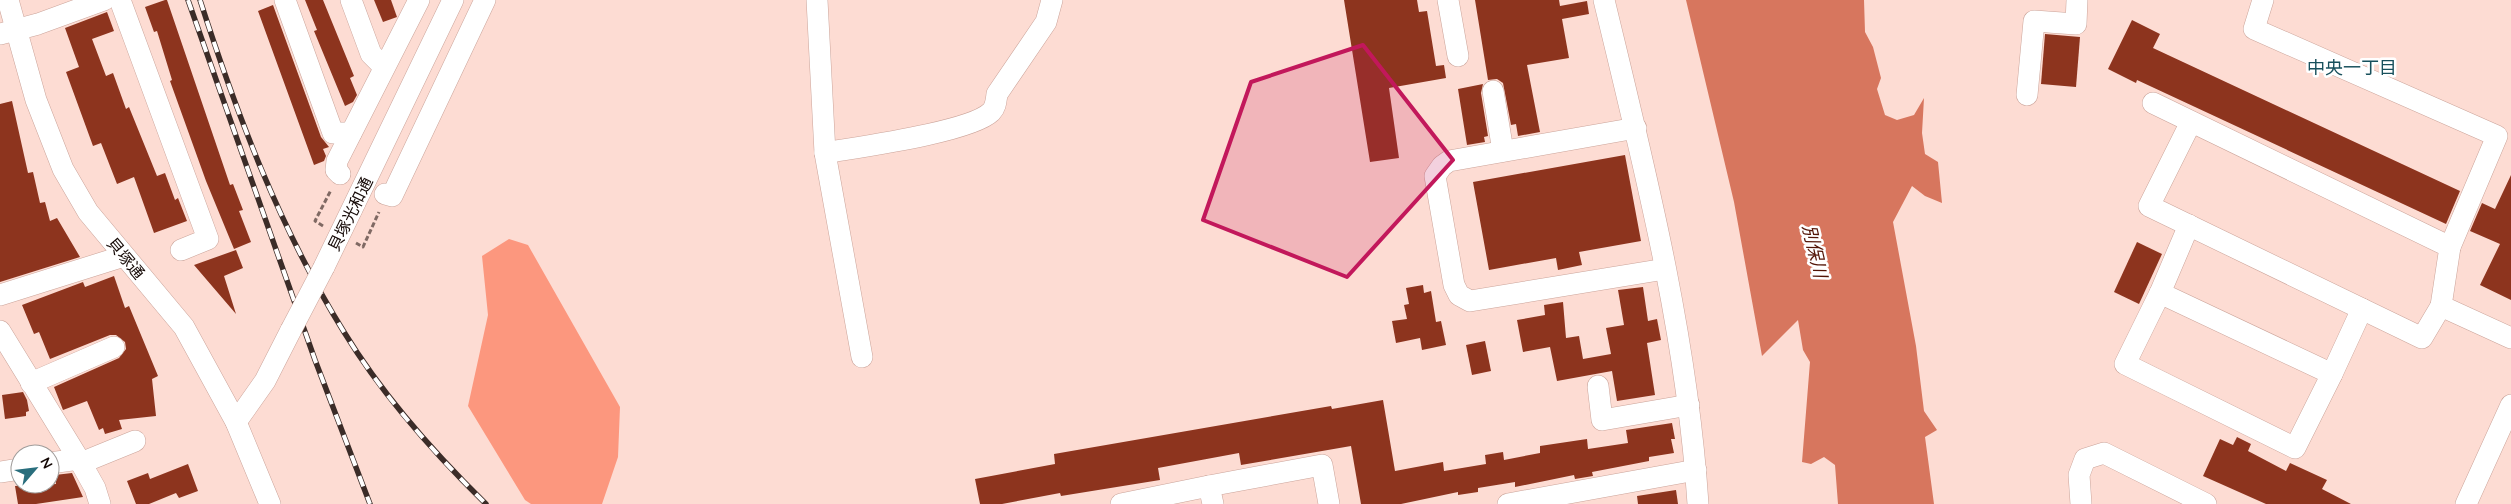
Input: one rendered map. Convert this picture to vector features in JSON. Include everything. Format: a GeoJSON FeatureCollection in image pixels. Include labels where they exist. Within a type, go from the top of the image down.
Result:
{"type":"FeatureCollection","features":[{"type":"Feature","properties":{"kind":"street","name":"貝塚通"},"geometry":{"type":"LineString","coordinates":[[8,0],[8,32],[63,170],[88,212],[184,327],[236,422],[270,504]]}},
{"type":"Feature","properties":{"kind":"street"},"geometry":{"type":"LineString","coordinates":[[8,32],[104,0]]}},
{"type":"Feature","properties":{"kind":"street"},"geometry":{"type":"LineString","coordinates":[[120,0],[208,239],[181,250]]}},
{"type":"Feature","properties":{"kind":"street"},"geometry":{"type":"LineString","coordinates":[[285,0],[333,133],[351,133]]}},
{"type":"Feature","properties":{"kind":"street"},"geometry":{"type":"LineString","coordinates":[[351,0],[371,54],[384,67]]}},
{"type":"Feature","properties":{"kind":"street"},"geometry":{"type":"LineString","coordinates":[[336,181],[337,161],[419,0]]}},
{"type":"Feature","properties":{"kind":"street","name":"貝塚光和通"},"geometry":{"type":"LineString","coordinates":[[236,422],[265,381],[324,267],[453,0]]}},
{"type":"Feature","properties":{"kind":"street"},"geometry":{"type":"LineString","coordinates":[[382,204],[392,196],[485,0]]}},
{"type":"Feature","properties":{"kind":"street"},"geometry":{"type":"LineString","coordinates":[[816,0],[825,153],[862,357]]}},
{"type":"Feature","properties":{"kind":"street"},"geometry":{"type":"LineString","coordinates":[[825,153],[950,129],[989,114],[996,104],[997,94],[1046,22],[1052,0]]}},
{"type":"Feature","properties":{"kind":"street"},"geometry":{"type":"LineString","coordinates":[[1448,0],[1458,56]]}},
{"type":"Feature","properties":{"kind":"street"},"geometry":{"type":"LineString","coordinates":[[1604,0],[1636,128],[1665,269],[1689,405],[1698,504]]}},
{"type":"Feature","properties":{"kind":"street"},"geometry":{"type":"LineString","coordinates":[[2027,95],[2034,21],[2076,24],[2077,0]]}},
{"type":"Feature","properties":{"kind":"street"},"geometry":{"type":"LineString","coordinates":[[2191,122],[2149,206],[2422,338],[2441,306],[2450,248],[2497,136],[2254,29],[2263,0]]}},
{"type":"Feature","properties":{"kind":"street"},"geometry":{"type":"LineString","coordinates":[[1493,91],[1503,152]]}},
{"type":"Feature","properties":{"kind":"street"},"geometry":{"type":"LineString","coordinates":[[2152,103],[2450,248]]}},
{"type":"Feature","properties":{"kind":"street"},"geometry":{"type":"LineString","coordinates":[[1636,128],[1449,161],[1442,166],[1435,176],[1454,284],[1459,295],[1470,301],[1665,269]]}},
{"type":"Feature","properties":{"kind":"street"},"geometry":{"type":"LineString","coordinates":[[2189,226],[2160,293],[2125,364],[2295,448],[2362,309]]}},
{"type":"Feature","properties":{"kind":"street"},"geometry":{"type":"LineString","coordinates":[[0,295],[124,256]]}},
{"type":"Feature","properties":{"kind":"street"},"geometry":{"type":"LineString","coordinates":[[2160,293],[2332,374]]}},
{"type":"Feature","properties":{"kind":"street"},"geometry":{"type":"LineString","coordinates":[[2441,306],[2511,338]]}},
{"type":"Feature","properties":{"kind":"street"},"geometry":{"type":"LineString","coordinates":[[0,331],[80,461],[95,488],[100,504]]}},
{"type":"Feature","properties":{"kind":"street"},"geometry":{"type":"LineString","coordinates":[[31,384],[114,347]]}},
{"type":"Feature","properties":{"kind":"street"},"geometry":{"type":"LineString","coordinates":[[1598,386],[1602,420],[1689,405]]}},
{"type":"Feature","properties":{"kind":"street"},"geometry":{"type":"LineString","coordinates":[[2466,504],[2511,405]]}},
{"type":"Feature","properties":{"kind":"street"},"geometry":{"type":"LineString","coordinates":[[60,463],[80,461],[135,441]]}},
{"type":"Feature","properties":{"kind":"street"},"geometry":{"type":"LineString","coordinates":[[2081,504],[2079,475],[2085,459],[2104,454],[2206,504]]}},
{"type":"Feature","properties":{"kind":"street"},"geometry":{"type":"LineString","coordinates":[[1121,504],[1211,495],[1322,465],[1329,504]]}},
{"type":"Feature","properties":{"kind":"street"},"geometry":{"type":"LineString","coordinates":[[1522,503],[1696,470]]}},
{"type":"Feature","properties":{"kind":"path"},"geometry":{"type":"LineString","coordinates":[[323,226],[315,221],[336,181]]}},
{"type":"Feature","properties":{"kind":"path"},"geometry":{"type":"LineString","coordinates":[[363,247],[382,204]]}},
{"type":"Feature","properties":{"kind":"highlighted area"},"geometry":{"type":"Polygon","coordinates":[[[1363,45],[1453,160],[1347,277],[1203,220],[1251,82],[1363,45]]]}},
{"type":"Feature","properties":{"kind":"shaded area"},"geometry":{"type":"Polygon","coordinates":[[[509,239],[528,245],[620,407],[618,457],[602,504],[531,504],[525,500],[468,406],[488,315],[482,256],[509,239]]]}},
{"type":"Feature","properties":{"kind":"water","name":"別保川"},"geometry":{"type":"Polygon","coordinates":[[[1686,0],[1864,0],[1865,32],[1873,47],[1881,78],[1877,89],[1885,115],[1897,120],[1914,115],[1924,98],[1922,133],[1925,154],[1938,162],[1942,203],[1925,196],[1912,186],[1893,222],[1916,346],[1924,411],[1937,430],[1925,437],[1934,504],[1838,504],[1835,465],[1824,457],[1811,464],[1802,462],[1810,362],[1803,350],[1798,320],[1762,356],[1734,202],[1686,0]]]}},
{"type":"Feature","properties":{"kind":"building"},"geometry":{"type":"Polygon","coordinates":[[[167,0],[230,185],[233,184],[243,210],[239,211],[251,242],[234,249],[206,181],[170,81],[172,80],[157,31],[154,32],[145,7],[167,0]]]}},
{"type":"Feature","properties":{"kind":"building"},"geometry":{"type":"Polygon","coordinates":[[[305,0],[323,0],[354,76],[350,78],[357,95],[353,102],[345,106],[314,31],[317,30],[305,0]]]}},
{"type":"Feature","properties":{"kind":"building"},"geometry":{"type":"Polygon","coordinates":[[[374,0],[391,0],[397,17],[383,22],[374,0]]]}},
{"type":"Feature","properties":{"kind":"building"},"geometry":{"type":"Polygon","coordinates":[[[1344,0],[1417,0],[1419,12],[1427,11],[1436,66],[1444,65],[1446,78],[1389,88],[1399,158],[1370,162],[1344,0]]]}},
{"type":"Feature","properties":{"kind":"building"},"geometry":{"type":"Polygon","coordinates":[[[1475,0],[1559,0],[1560,6],[1587,1],[1589,14],[1562,19],[1569,58],[1527,65],[1540,132],[1518,136],[1516,124],[1511,125],[1503,83],[1497,79],[1488,80],[1475,0]]]}},
{"type":"Feature","properties":{"kind":"building"},"geometry":{"type":"Polygon","coordinates":[[[273,5],[321,137],[329,147],[323,149],[326,156],[324,161],[314,165],[258,11],[273,5]]]}},
{"type":"Feature","properties":{"kind":"building"},"geometry":{"type":"Polygon","coordinates":[[[107,12],[114,31],[92,39],[106,76],[113,73],[126,109],[129,107],[157,176],[165,173],[175,200],[178,198],[187,221],[154,233],[134,177],[117,184],[101,143],[93,146],[66,72],[79,67],[65,28],[107,12]]]}},
{"type":"Feature","properties":{"kind":"building"},"geometry":{"type":"Polygon","coordinates":[[[2132,20],[2160,34],[2153,48],[2460,191],[2446,224],[2137,80],[2136,83],[2108,69],[2132,20]]]}},
{"type":"Feature","properties":{"kind":"building"},"geometry":{"type":"Polygon","coordinates":[[[2045,34],[2080,37],[2076,87],[2041,84],[2045,34]]]}},
{"type":"Feature","properties":{"kind":"building"},"geometry":{"type":"Polygon","coordinates":[[[1483,84],[1481,93],[1488,136],[1484,137],[1485,142],[1467,145],[1458,89],[1483,84]]]}},
{"type":"Feature","properties":{"kind":"building"},"geometry":{"type":"Polygon","coordinates":[[[12,101],[28,173],[33,172],[40,203],[45,202],[50,221],[57,218],[80,257],[0,282],[0,104],[12,101]]]}},
{"type":"Feature","properties":{"kind":"building"},"geometry":{"type":"Polygon","coordinates":[[[1625,155],[1641,241],[1579,252],[1582,265],[1558,270],[1556,258],[1489,270],[1473,182],[1625,155]]]}},
{"type":"Feature","properties":{"kind":"building"},"geometry":{"type":"Polygon","coordinates":[[[2511,175],[2511,300],[2480,285],[2500,244],[2470,231],[2482,203],[2495,209],[2511,175]]]}},
{"type":"Feature","properties":{"kind":"building"},"geometry":{"type":"Polygon","coordinates":[[[2137,242],[2162,254],[2139,304],[2114,292],[2137,242]]]}},
{"type":"Feature","properties":{"kind":"building"},"geometry":{"type":"Polygon","coordinates":[[[236,250],[243,268],[224,276],[236,314],[194,265],[236,250]]]}},
{"type":"Feature","properties":{"kind":"building"},"geometry":{"type":"Polygon","coordinates":[[[114,276],[125,308],[129,306],[158,376],[152,379],[156,416],[119,420],[122,429],[105,434],[103,428],[99,430],[87,401],[63,410],[54,387],[119,358],[126,349],[125,342],[116,335],[110,335],[50,359],[39,332],[34,334],[22,305],[83,282],[85,287],[114,276]]]}},
{"type":"Feature","properties":{"kind":"building"},"geometry":{"type":"Polygon","coordinates":[[[1423,285],[1424,293],[1431,291],[1436,322],[1441,321],[1446,345],[1422,350],[1420,338],[1396,343],[1392,321],[1407,319],[1404,305],[1409,304],[1406,288],[1423,285]]]}},
{"type":"Feature","properties":{"kind":"building"},"geometry":{"type":"Polygon","coordinates":[[[1643,287],[1648,321],[1657,319],[1661,340],[1647,343],[1655,395],[1617,401],[1612,371],[1557,381],[1550,347],[1523,352],[1517,320],[1545,315],[1544,305],[1563,302],[1566,338],[1579,336],[1583,359],[1611,354],[1606,328],[1624,325],[1618,290],[1643,287]]]}},
{"type":"Feature","properties":{"kind":"building"},"geometry":{"type":"Polygon","coordinates":[[[1485,341],[1491,371],[1472,375],[1466,345],[1485,341]]]}},
{"type":"Feature","properties":{"kind":"building"},"geometry":{"type":"Polygon","coordinates":[[[23,392],[29,411],[26,412],[26,416],[5,419],[2,395],[23,392]]]}},
{"type":"Feature","properties":{"kind":"building"},"geometry":{"type":"Polygon","coordinates":[[[1383,400],[1395,471],[1443,462],[1444,471],[1486,464],[1485,455],[1503,452],[1504,460],[1540,453],[1540,446],[1587,439],[1588,449],[1628,443],[1626,430],[1672,423],[1675,439],[1671,439],[1674,453],[1649,457],[1649,461],[1592,472],[1593,476],[1575,479],[1574,475],[1515,487],[1515,482],[1478,488],[1478,492],[1458,495],[1458,492],[1401,504],[1361,504],[1351,446],[1241,465],[1239,453],[1158,468],[1160,480],[1061,496],[1060,493],[1002,504],[980,504],[975,479],[1055,464],[1054,454],[1331,406],[1332,409],[1383,400]]]}},
{"type":"Feature","properties":{"kind":"building"},"geometry":{"type":"Polygon","coordinates":[[[2237,437],[2251,444],[2248,451],[2286,471],[2290,463],[2327,480],[2322,489],[2351,504],[2266,504],[2203,476],[2220,439],[2233,445],[2237,437]]]}},
{"type":"Feature","properties":{"kind":"building"},"geometry":{"type":"Polygon","coordinates":[[[188,464],[198,491],[179,498],[176,493],[149,504],[136,504],[127,481],[148,473],[150,479],[188,464]]]}},
{"type":"Feature","properties":{"kind":"building"},"geometry":{"type":"Polygon","coordinates":[[[72,473],[83,497],[36,504],[18,504],[16,494],[60,494],[60,474],[72,473]]]}},
{"type":"Feature","properties":{"kind":"building"},"geometry":{"type":"Polygon","coordinates":[[[1676,490],[1678,504],[1638,504],[1637,496],[1676,490]]]}},
{"type":"Feature","properties":{"kind":"railway"},"geometry":{"type":"LineString","coordinates":[[188,0],[315,360],[370,504]]}},
{"type":"Feature","properties":{"kind":"railway"},"geometry":{"type":"LineString","coordinates":[[200,0],[229,86],[262,170],[280,212],[321,293],[359,356],[392,401],[428,444],[486,504]]}},
{"type":"Feature","properties":{"kind":"district","name":"中央一丁目"},"geometry":{"type":"Point","coordinates":[2352,67]}}]}
